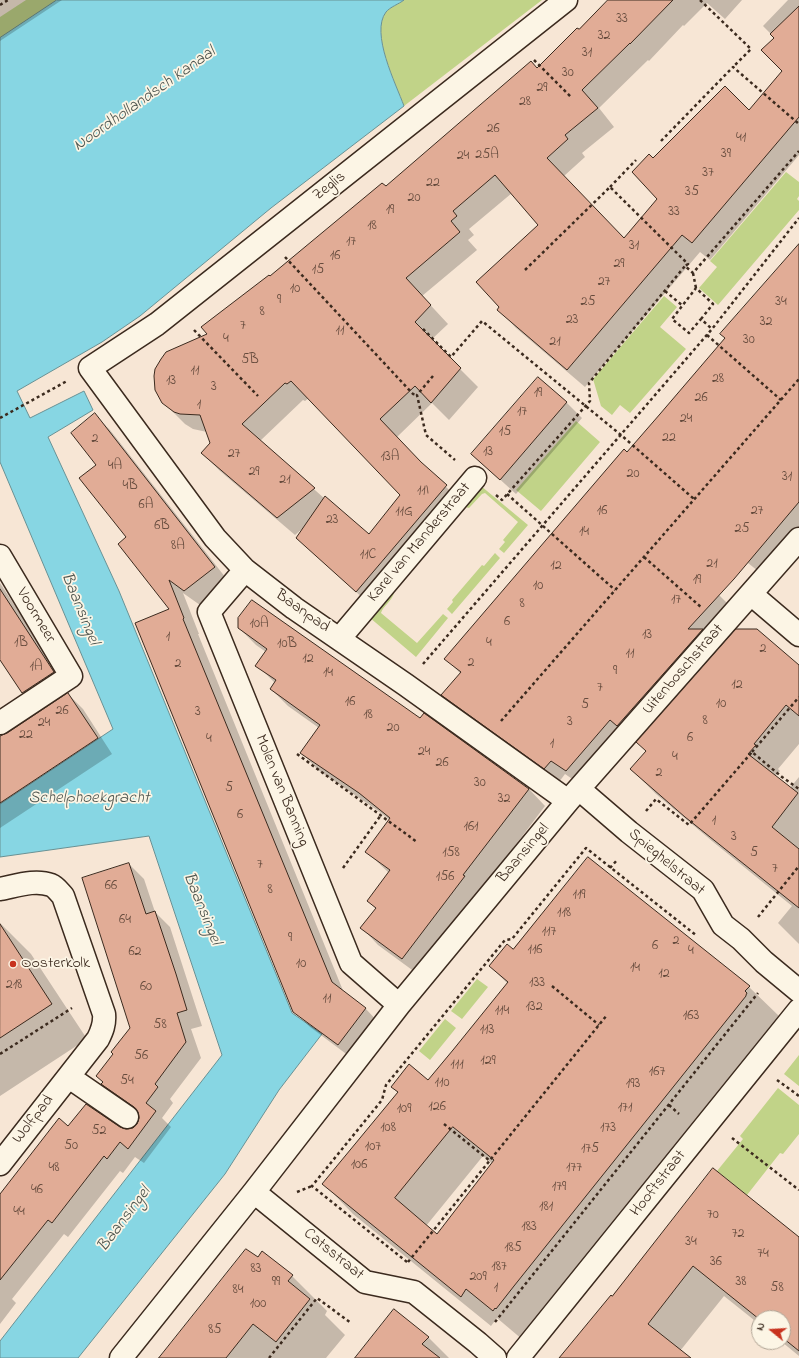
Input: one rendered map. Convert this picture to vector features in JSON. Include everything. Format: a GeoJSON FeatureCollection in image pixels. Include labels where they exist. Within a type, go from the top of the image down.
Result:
{"type":"FeatureCollection","features":[{"type":"Feature","properties":{"kind":"street","name":"Zeglis"},"geometry":{"type":"LineString","coordinates":[[90,368],[157,324],[566,0]]}},
{"type":"Feature","properties":{"kind":"street","name":"Baanpad"},"geometry":{"type":"LineString","coordinates":[[90,368],[215,538],[246,570],[294,608],[340,638],[484,740],[574,795]]}},
{"type":"Feature","properties":{"kind":"street","name":"Karel van Manderstraat"},"geometry":{"type":"LineString","coordinates":[[340,638],[475,478]]}},
{"type":"Feature","properties":{"kind":"street","name":"Uitenboschstraat"},"geometry":{"type":"LineString","coordinates":[[574,795],[799,539]]}},
{"type":"Feature","properties":{"kind":"street","name":"Voormeer"},"geometry":{"type":"LineString","coordinates":[[0,556],[71,676],[0,723]]}},
{"type":"Feature","properties":{"kind":"street","name":"Molen van Banning"},"geometry":{"type":"LineString","coordinates":[[246,570],[209,612],[351,963],[399,1005]]}},
{"type":"Feature","properties":{"kind":"street"},"geometry":{"type":"LineString","coordinates":[[751,594],[799,635]]}},
{"type":"Feature","properties":{"kind":"street","name":"Spieghelstraat"},"geometry":{"type":"LineString","coordinates":[[574,795],[629,832],[703,890],[723,925],[741,939],[764,962],[799,991]]}},
{"type":"Feature","properties":{"kind":"street","name":"Baansingel"},"geometry":{"type":"LineString","coordinates":[[121,1358],[254,1192],[399,1005],[574,795]]}},
{"type":"Feature","properties":{"kind":"street","name":"Wolfpad"},"geometry":{"type":"LineString","coordinates":[[0,889],[23,884],[51,885],[63,896],[104,1014],[104,1026],[98,1039],[0,1164]]}},
{"type":"Feature","properties":{"kind":"street","name":"Hooftstraat"},"geometry":{"type":"LineString","coordinates":[[518,1358],[799,1010]]}},
{"type":"Feature","properties":{"kind":"street"},"geometry":{"type":"LineString","coordinates":[[69,1077],[127,1118]]}},
{"type":"Feature","properties":{"kind":"street","name":"Catsstraat"},"geometry":{"type":"LineString","coordinates":[[254,1192],[365,1282],[414,1292],[495,1358]]}},
{"type":"Feature","properties":{"kind":"path"},"geometry":{"type":"LineString","coordinates":[[0,5],[8,0]]}},
{"type":"Feature","properties":{"kind":"path"},"geometry":{"type":"LineString","coordinates":[[661,141],[751,49],[700,0]]}},
{"type":"Feature","properties":{"kind":"path"},"geometry":{"type":"LineString","coordinates":[[518,38],[535,61],[572,98]]}},
{"type":"Feature","properties":{"kind":"path"},"geometry":{"type":"LineString","coordinates":[[733,67],[799,124]]}},
{"type":"Feature","properties":{"kind":"path"},"geometry":{"type":"LineString","coordinates":[[693,273],[799,151]]}},
{"type":"Feature","properties":{"kind":"path"},"geometry":{"type":"LineString","coordinates":[[526,270],[636,160]]}},
{"type":"Feature","properties":{"kind":"path"},"geometry":{"type":"LineString","coordinates":[[610,187],[688,264],[589,383],[590,401],[507,494],[615,590]]}},
{"type":"Feature","properties":{"kind":"path"},"geometry":{"type":"LineString","coordinates":[[406,685],[707,335],[799,218]]}},
{"type":"Feature","properties":{"kind":"path"},"geometry":{"type":"LineString","coordinates":[[266,237],[413,394],[417,395]]}},
{"type":"Feature","properties":{"kind":"path"},"geometry":{"type":"LineString","coordinates":[[685,266],[693,273],[696,288],[713,304],[689,333],[672,319],[696,288]]}},
{"type":"Feature","properties":{"kind":"path"},"geometry":{"type":"LineString","coordinates":[[665,291],[683,306]]}},
{"type":"Feature","properties":{"kind":"path"},"geometry":{"type":"LineString","coordinates":[[176,308],[191,328],[258,396]]}},
{"type":"Feature","properties":{"kind":"path"},"geometry":{"type":"LineString","coordinates":[[701,319],[712,329]]}},
{"type":"Feature","properties":{"kind":"path"},"geometry":{"type":"LineString","coordinates":[[423,329],[451,356],[482,321],[620,435],[694,499]]}},
{"type":"Feature","properties":{"kind":"path"},"geometry":{"type":"LineString","coordinates":[[707,335],[781,400]]}},
{"type":"Feature","properties":{"kind":"path"},"geometry":{"type":"LineString","coordinates":[[0,418],[90,368]]}},
{"type":"Feature","properties":{"kind":"path"},"geometry":{"type":"LineString","coordinates":[[417,395],[433,376]]}},
{"type":"Feature","properties":{"kind":"path"},"geometry":{"type":"LineString","coordinates":[[484,740],[799,379]]}},
{"type":"Feature","properties":{"kind":"path"},"geometry":{"type":"LineString","coordinates":[[417,395],[426,435],[475,478]]}},
{"type":"Feature","properties":{"kind":"path","name":"Karel van Manderstraat"},"geometry":{"type":"LineString","coordinates":[[475,478],[502,500],[507,494]]}},
{"type":"Feature","properties":{"kind":"path"},"geometry":{"type":"LineString","coordinates":[[644,557],[722,626]]}},
{"type":"Feature","properties":{"kind":"path"},"geometry":{"type":"LineString","coordinates":[[610,868],[627,847],[629,832],[656,798],[689,825],[799,697]]}},
{"type":"Feature","properties":{"kind":"path"},"geometry":{"type":"LineString","coordinates":[[291,750],[417,842]]}},
{"type":"Feature","properties":{"kind":"path"},"geometry":{"type":"LineString","coordinates":[[752,752],[799,789]]}},
{"type":"Feature","properties":{"kind":"path"},"geometry":{"type":"LineString","coordinates":[[323,895],[381,815]]}},
{"type":"Feature","properties":{"kind":"path"},"geometry":{"type":"LineString","coordinates":[[607,1015],[408,1263],[312,1186],[382,1100],[386,1085],[504,940],[512,939],[586,848],[702,940]]}},
{"type":"Feature","properties":{"kind":"path"},"geometry":{"type":"LineString","coordinates":[[741,939],[799,866]]}},
{"type":"Feature","properties":{"kind":"path"},"geometry":{"type":"LineString","coordinates":[[552,986],[599,1025]]}},
{"type":"Feature","properties":{"kind":"path"},"geometry":{"type":"LineString","coordinates":[[490,1328],[760,991]]}},
{"type":"Feature","properties":{"kind":"path"},"geometry":{"type":"LineString","coordinates":[[0,1054],[96,993]]}},
{"type":"Feature","properties":{"kind":"path"},"geometry":{"type":"LineString","coordinates":[[772,1085],[776,1079],[799,1096]]}},
{"type":"Feature","properties":{"kind":"path"},"geometry":{"type":"LineString","coordinates":[[669,1105],[700,1131]]}},
{"type":"Feature","properties":{"kind":"path"},"geometry":{"type":"LineString","coordinates":[[444,1124],[490,1161]]}},
{"type":"Feature","properties":{"kind":"path"},"geometry":{"type":"LineString","coordinates":[[730,1137],[799,1190]]}},
{"type":"Feature","properties":{"kind":"path"},"geometry":{"type":"LineString","coordinates":[[269,1358],[317,1298],[351,1323]]}},
{"type":"Feature","properties":{"kind":"green space"},"geometry":{"type":"Polygon","coordinates":[[[26,0],[57,0],[0,38],[0,17],[26,0]]]}},
{"type":"Feature","properties":{"kind":"green space"},"geometry":{"type":"Polygon","coordinates":[[[404,0],[542,0],[404,106],[386,59],[381,32],[382,21],[386,12],[404,0]]]}},
{"type":"Feature","properties":{"kind":"green space"},"geometry":{"type":"Polygon","coordinates":[[[786,172],[799,182],[799,196],[797,199],[799,201],[799,210],[718,305],[699,288],[717,267],[710,261],[786,172]]]}},
{"type":"Feature","properties":{"kind":"green space"},"geometry":{"type":"Polygon","coordinates":[[[664,296],[677,307],[660,327],[686,349],[630,413],[620,405],[612,415],[601,406],[593,379],[664,296]]]}},
{"type":"Feature","properties":{"kind":"green space"},"geometry":{"type":"Polygon","coordinates":[[[576,421],[600,442],[541,511],[516,490],[576,421]]]}},
{"type":"Feature","properties":{"kind":"green space"},"geometry":{"type":"Polygon","coordinates":[[[481,486],[528,525],[504,553],[499,549],[505,542],[503,540],[518,522],[485,493],[482,494],[469,508],[465,507],[481,486]]]}},
{"type":"Feature","properties":{"kind":"green space"},"geometry":{"type":"Polygon","coordinates":[[[495,553],[500,558],[452,614],[447,609],[453,602],[452,600],[482,565],[484,566],[495,553]]]}},
{"type":"Feature","properties":{"kind":"green space"},"geometry":{"type":"Polygon","coordinates":[[[392,593],[394,593],[393,596],[381,613],[417,643],[443,614],[448,618],[416,657],[369,617],[392,593]]]}},
{"type":"Feature","properties":{"kind":"green space"},"geometry":{"type":"Polygon","coordinates":[[[477,979],[488,987],[462,1019],[451,1011],[477,979]]]}},
{"type":"Feature","properties":{"kind":"green space"},"geometry":{"type":"Polygon","coordinates":[[[445,1019],[456,1028],[430,1060],[419,1051],[445,1019]]]}},
{"type":"Feature","properties":{"kind":"green space"},"geometry":{"type":"Polygon","coordinates":[[[799,1055],[799,1086],[784,1074],[799,1055]]]}},
{"type":"Feature","properties":{"kind":"green space"},"geometry":{"type":"Polygon","coordinates":[[[778,1088],[799,1105],[799,1134],[783,1154],[780,1153],[747,1195],[717,1171],[743,1139],[740,1136],[778,1088]]]}},
{"type":"Feature","properties":{"kind":"water"},"geometry":{"type":"Polygon","coordinates":[[[57,0],[404,0],[386,12],[382,21],[381,32],[386,59],[404,106],[271,208],[140,316],[102,342],[17,391],[30,418],[84,391],[93,410],[48,437],[119,591],[292,1013],[322,1034],[279,1090],[225,1174],[78,1358],[0,1358],[0,1341],[222,1055],[149,836],[0,857],[0,804],[113,729],[0,462],[0,38],[57,0]]]}},
{"type":"Feature","properties":{"kind":"building"},"geometry":{"type":"Polygon","coordinates":[[[608,0],[673,0],[582,90],[598,108],[565,135],[568,139],[547,158],[624,238],[657,199],[632,172],[649,154],[653,158],[725,86],[749,110],[782,71],[761,50],[774,38],[770,34],[799,6],[799,117],[692,243],[682,235],[567,370],[497,310],[499,307],[476,282],[538,225],[495,175],[453,211],[457,216],[451,221],[460,232],[406,278],[431,305],[415,322],[461,368],[431,403],[415,386],[380,419],[421,462],[447,485],[356,592],[296,538],[325,496],[369,534],[400,495],[291,381],[287,384],[285,383],[242,424],[315,488],[277,518],[201,453],[210,443],[200,415],[180,414],[174,412],[162,403],[155,390],[155,369],[166,352],[207,334],[201,327],[269,275],[270,276],[382,183],[386,186],[531,61],[537,68],[577,28],[579,29],[608,0]]]}},
{"type":"Feature","properties":{"kind":"building"},"geometry":{"type":"Polygon","coordinates":[[[799,244],[799,502],[734,579],[688,629],[703,629],[617,726],[610,720],[566,771],[551,761],[544,769],[441,695],[461,672],[444,659],[624,449],[627,452],[660,414],[725,338],[720,334],[799,244]]]}},
{"type":"Feature","properties":{"kind":"building"},"geometry":{"type":"Polygon","coordinates":[[[538,377],[567,402],[500,480],[471,454],[538,377]]]}},
{"type":"Feature","properties":{"kind":"building"},"geometry":{"type":"Polygon","coordinates":[[[95,413],[215,567],[184,591],[169,580],[184,618],[183,619],[332,982],[366,1008],[338,1045],[293,1012],[135,623],[169,609],[118,544],[126,537],[79,478],[96,465],[71,433],[95,413]]]}},
{"type":"Feature","properties":{"kind":"building"},"geometry":{"type":"Polygon","coordinates":[[[0,589],[54,672],[22,693],[0,660],[0,589]]]}},
{"type":"Feature","properties":{"kind":"building"},"geometry":{"type":"Polygon","coordinates":[[[252,600],[420,718],[424,713],[529,789],[463,875],[465,876],[402,959],[360,928],[376,908],[367,901],[390,870],[365,852],[390,818],[359,793],[300,753],[320,725],[270,689],[276,680],[255,666],[267,649],[238,628],[238,618],[252,600]]]}},
{"type":"Feature","properties":{"kind":"building"},"geometry":{"type":"Polygon","coordinates":[[[736,629],[757,629],[799,665],[799,716],[786,705],[754,744],[756,745],[748,754],[798,793],[772,827],[799,849],[799,908],[685,817],[630,769],[646,751],[636,742],[736,629]]]}},
{"type":"Feature","properties":{"kind":"building"},"geometry":{"type":"Polygon","coordinates":[[[68,693],[98,738],[0,803],[0,736],[7,733],[68,693]]]}},
{"type":"Feature","properties":{"kind":"building"},"geometry":{"type":"Polygon","coordinates":[[[588,857],[750,986],[745,991],[747,993],[746,996],[493,1311],[466,1289],[461,1297],[322,1184],[398,1092],[391,1087],[409,1064],[428,1080],[453,1050],[508,982],[489,966],[507,944],[513,949],[588,857]],[[453,1127],[395,1198],[437,1234],[494,1160],[453,1127]]]}},
{"type":"Feature","properties":{"kind":"building"},"geometry":{"type":"Polygon","coordinates":[[[129,863],[146,914],[155,911],[176,974],[187,1010],[177,1013],[186,1042],[155,1084],[158,1087],[146,1103],[156,1111],[128,1149],[120,1142],[107,1159],[104,1156],[52,1223],[48,1220],[0,1280],[0,1194],[59,1118],[68,1126],[86,1104],[120,1127],[126,1129],[133,1128],[137,1124],[139,1118],[138,1112],[134,1107],[101,1084],[103,1082],[96,1076],[113,1054],[111,1052],[130,1028],[82,878],[129,863]]]}},
{"type":"Feature","properties":{"kind":"building","name":"Oosterkolk"},"geometry":{"type":"Polygon","coordinates":[[[0,924],[52,1004],[0,1038],[0,924]]]}},
{"type":"Feature","properties":{"kind":"building"},"geometry":{"type":"Polygon","coordinates":[[[713,1168],[799,1237],[799,1351],[791,1344],[791,1310],[751,1310],[751,1313],[693,1266],[648,1324],[691,1358],[559,1358],[611,1295],[612,1296],[713,1168]]]}},
{"type":"Feature","properties":{"kind":"building"},"geometry":{"type":"Polygon","coordinates":[[[246,1249],[258,1257],[262,1251],[293,1275],[288,1281],[310,1299],[276,1342],[253,1324],[226,1358],[159,1358],[246,1249]]]}},
{"type":"Feature","properties":{"kind":"building"},"geometry":{"type":"Polygon","coordinates":[[[394,1309],[429,1337],[422,1344],[440,1358],[355,1358],[394,1309]]]}},
{"type":"Feature","properties":{"kind":"place","name":"Oosterkolk"},"geometry":{"type":"Point","coordinates":[13,964]}},
{"type":"Feature","properties":{"kind":"water label","name":"Noordhollandsch Kanaal"},"geometry":{"type":"Point","coordinates":[145,100]}},
{"type":"Feature","properties":{"kind":"water label","name":"Schelphoekgracht"},"geometry":{"type":"Point","coordinates":[89,799]}}]}
